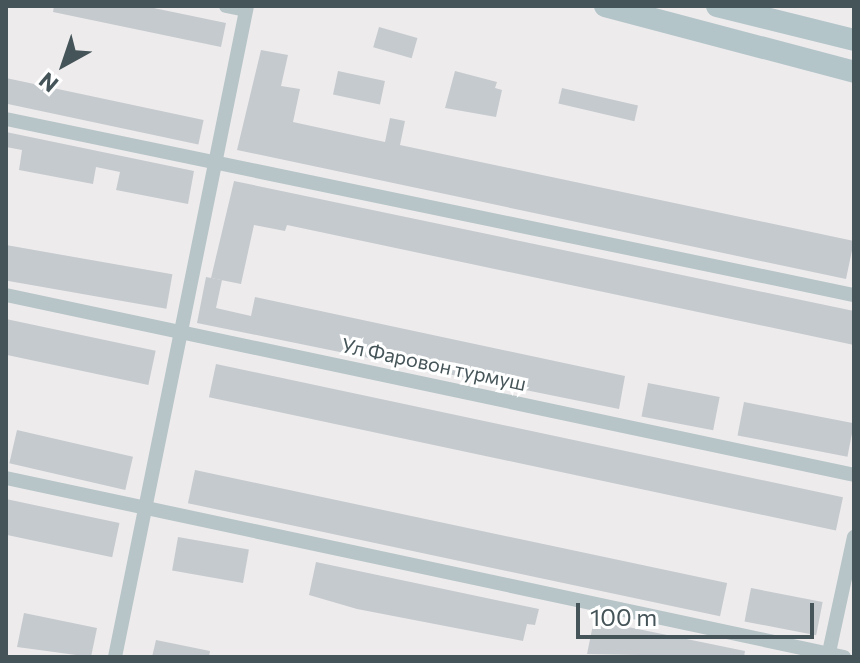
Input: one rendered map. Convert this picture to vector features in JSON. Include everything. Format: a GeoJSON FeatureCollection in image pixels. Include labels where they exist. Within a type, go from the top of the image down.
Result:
{"type":"FeatureCollection","features":[{"type":"Feature","properties":{"kind":"street"},"geometry":{"type":"LineString","coordinates":[[115,657],[246,8],[226,6]]}},
{"type":"Feature","properties":{"kind":"street"},"geometry":{"type":"LineString","coordinates":[[605,6],[854,72]]}},
{"type":"Feature","properties":{"kind":"street"},"geometry":{"type":"LineString","coordinates":[[717,6],[854,40]]}},
{"type":"Feature","properties":{"kind":"street"},"geometry":{"type":"LineString","coordinates":[[6,119],[854,295]]}},
{"type":"Feature","properties":{"kind":"street","name":"Ул Фаровон турмуш"},"geometry":{"type":"LineString","coordinates":[[6,295],[854,475]]}},
{"type":"Feature","properties":{"kind":"street"},"geometry":{"type":"LineString","coordinates":[[6,478],[834,656],[854,537]]}},
{"type":"Feature","properties":{"kind":"building"},"geometry":{"type":"Polygon","coordinates":[[[54,6],[144,6],[226,23],[221,47],[53,12],[54,6]]]}},
{"type":"Feature","properties":{"kind":"building"},"geometry":{"type":"Polygon","coordinates":[[[379,27],[417,38],[412,58],[373,47],[379,27]]]}},
{"type":"Feature","properties":{"kind":"building"},"geometry":{"type":"Polygon","coordinates":[[[261,50],[288,55],[281,86],[300,89],[293,122],[385,142],[390,118],[405,121],[400,145],[854,241],[846,279],[237,150],[261,50]]]}},
{"type":"Feature","properties":{"kind":"building"},"geometry":{"type":"Polygon","coordinates":[[[338,71],[385,81],[380,104],[333,94],[338,71]]]}},
{"type":"Feature","properties":{"kind":"building"},"geometry":{"type":"Polygon","coordinates":[[[455,71],[497,82],[495,88],[502,90],[496,117],[445,108],[455,71]]]}},
{"type":"Feature","properties":{"kind":"building"},"geometry":{"type":"Polygon","coordinates":[[[6,78],[204,120],[198,144],[6,104],[6,78]]]}},
{"type":"Feature","properties":{"kind":"building"},"geometry":{"type":"Polygon","coordinates":[[[562,88],[638,106],[634,121],[558,104],[562,88]]]}},
{"type":"Feature","properties":{"kind":"building"},"geometry":{"type":"Polygon","coordinates":[[[6,132],[194,171],[188,204],[116,190],[120,172],[96,167],[93,184],[19,170],[22,150],[6,147],[6,132]]]}},
{"type":"Feature","properties":{"kind":"building"},"geometry":{"type":"Polygon","coordinates":[[[234,181],[854,311],[854,345],[287,225],[285,231],[254,225],[241,284],[211,278],[234,181]]]}},
{"type":"Feature","properties":{"kind":"building"},"geometry":{"type":"Polygon","coordinates":[[[6,245],[172,274],[166,309],[6,281],[6,245]]]}},
{"type":"Feature","properties":{"kind":"building"},"geometry":{"type":"Polygon","coordinates":[[[206,277],[222,280],[216,308],[251,316],[255,297],[625,376],[619,409],[197,323],[206,277]]]}},
{"type":"Feature","properties":{"kind":"building"},"geometry":{"type":"Polygon","coordinates":[[[6,319],[156,351],[148,385],[6,355],[6,319]]]}},
{"type":"Feature","properties":{"kind":"building"},"geometry":{"type":"Polygon","coordinates":[[[216,364],[843,497],[836,531],[209,397],[216,364]]]}},
{"type":"Feature","properties":{"kind":"building"},"geometry":{"type":"Polygon","coordinates":[[[648,383],[720,397],[713,430],[642,416],[648,383]]]}},
{"type":"Feature","properties":{"kind":"building"},"geometry":{"type":"Polygon","coordinates":[[[744,402],[854,423],[847,457],[738,435],[744,402]]]}},
{"type":"Feature","properties":{"kind":"building"},"geometry":{"type":"Polygon","coordinates":[[[17,430],[133,457],[125,490],[9,463],[17,430]]]}},
{"type":"Feature","properties":{"kind":"building"},"geometry":{"type":"Polygon","coordinates":[[[195,470],[727,583],[720,616],[188,503],[195,470]]]}},
{"type":"Feature","properties":{"kind":"building"},"geometry":{"type":"Polygon","coordinates":[[[6,499],[119,523],[112,557],[6,535],[6,499]]]}},
{"type":"Feature","properties":{"kind":"building"},"geometry":{"type":"Polygon","coordinates":[[[178,537],[249,550],[243,583],[172,570],[178,537]]]}},
{"type":"Feature","properties":{"kind":"building"},"geometry":{"type":"Polygon","coordinates":[[[316,562],[539,609],[535,625],[527,624],[523,641],[357,609],[309,595],[316,562]]]}},
{"type":"Feature","properties":{"kind":"building"},"geometry":{"type":"Polygon","coordinates":[[[751,588],[823,602],[816,635],[745,621],[751,588]]]}},
{"type":"Feature","properties":{"kind":"building"},"geometry":{"type":"Polygon","coordinates":[[[24,613],[97,628],[91,657],[17,647],[24,613]]]}},
{"type":"Feature","properties":{"kind":"building"},"geometry":{"type":"Polygon","coordinates":[[[594,620],[745,651],[744,657],[587,654],[594,620]]]}},
{"type":"Feature","properties":{"kind":"building"},"geometry":{"type":"Polygon","coordinates":[[[156,640],[210,651],[209,657],[152,657],[156,640]]]}}]}
